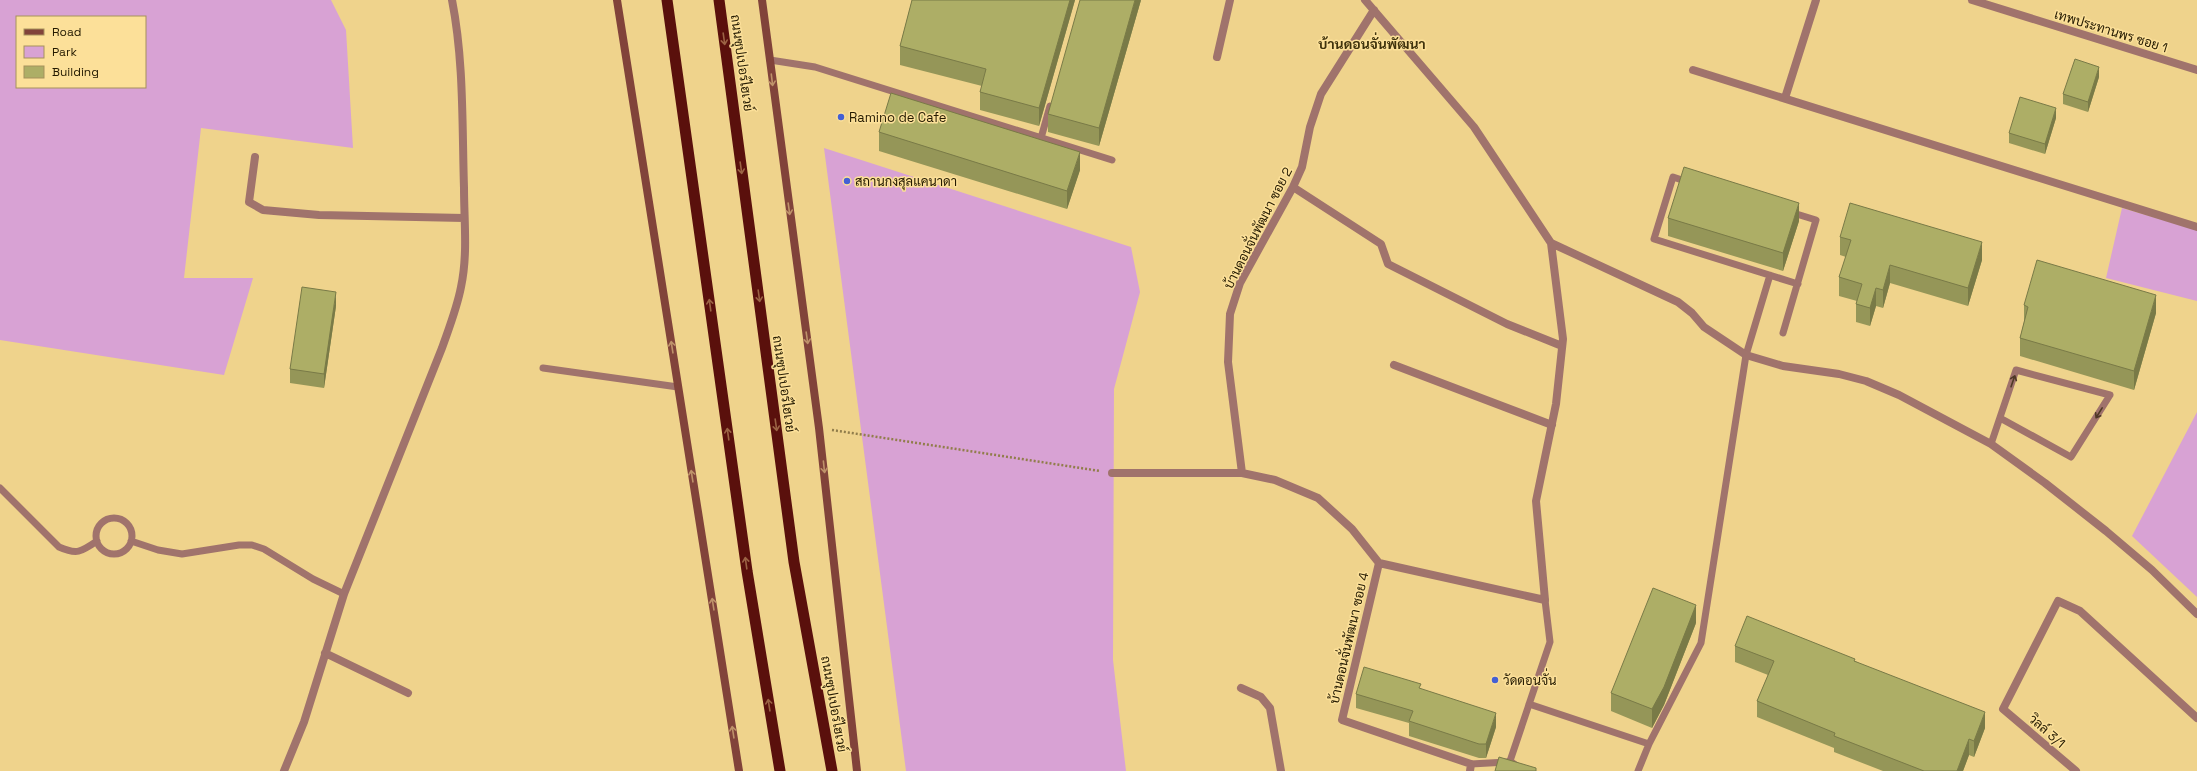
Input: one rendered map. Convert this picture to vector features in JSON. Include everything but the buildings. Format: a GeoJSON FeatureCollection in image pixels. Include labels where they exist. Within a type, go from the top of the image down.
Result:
{"type":"FeatureCollection","features":[{"type":"Feature","properties":{"kind":"highway"},"geometry":{"type":"LineString","coordinates":[[667,0],[747,571],[780,771]]}},
{"type":"Feature","properties":{"kind":"highway","name":"ถนนซุปเปอร์ไฮเวย์"},"geometry":{"type":"LineString","coordinates":[[719,0],[794,562],[832,771]]}},
{"type":"Feature","properties":{"kind":"main road"},"geometry":{"type":"LineString","coordinates":[[617,0],[739,771]]}},
{"type":"Feature","properties":{"kind":"main road"},"geometry":{"type":"LineString","coordinates":[[762,0],[819,428],[857,771]]}},
{"type":"Feature","properties":{"kind":"main road"},"geometry":{"type":"LineString","coordinates":[[855,744],[861,771]]}},
{"type":"Feature","properties":{"kind":"street"},"geometry":{"type":"LineString","coordinates":[[284,771],[304,722],[344,594],[453,319],[461,287],[466,244],[458,31],[452,0]]}},
{"type":"Feature","properties":{"kind":"street"},"geometry":{"type":"LineString","coordinates":[[1217,58],[1230,0]]}},
{"type":"Feature","properties":{"kind":"street"},"geometry":{"type":"LineString","coordinates":[[1112,473],[1242,473],[1275,480],[1318,498],[1352,529],[1379,563],[1545,600],[1536,502],[1552,425],[1563,339],[1551,243],[1474,127],[1365,0]]}},
{"type":"Feature","properties":{"kind":"street"},"geometry":{"type":"LineString","coordinates":[[1785,98],[1816,0]]}},
{"type":"Feature","properties":{"kind":"street","name":"เทพประทานพร ซอย 1"},"geometry":{"type":"LineString","coordinates":[[1974,0],[2197,70]]}},
{"type":"Feature","properties":{"kind":"street","name":"บ้านดอนจั่นพัฒนา ซอย 2"},"geometry":{"type":"LineString","coordinates":[[1242,473],[1228,362],[1230,314],[1240,283],[1293,187],[1302,167],[1310,127],[1321,94],[1374,10]]}},
{"type":"Feature","properties":{"kind":"street"},"geometry":{"type":"LineString","coordinates":[[1693,70],[2197,227]]}},
{"type":"Feature","properties":{"kind":"street"},"geometry":{"type":"LineString","coordinates":[[255,157],[249,202],[263,210],[319,215],[464,218]]}},
{"type":"Feature","properties":{"kind":"street"},"geometry":{"type":"LineString","coordinates":[[1293,187],[1381,244],[1388,264],[1507,324],[1562,346]]}},
{"type":"Feature","properties":{"kind":"street"},"geometry":{"type":"LineString","coordinates":[[1551,243],[1678,302],[1692,313],[1704,327],[1746,355],[1783,366],[1839,374],[1866,381],[1899,395],[1991,444],[2046,483],[2106,531],[2152,570],[2197,614]]}},
{"type":"Feature","properties":{"kind":"street"},"geometry":{"type":"LineString","coordinates":[[1394,365],[1552,425]]}},
{"type":"Feature","properties":{"kind":"street","name":"บ้านดอนจั่นพัฒนา ซอย 4"},"geometry":{"type":"LineString","coordinates":[[1379,563],[1342,720],[1471,768]]}},
{"type":"Feature","properties":{"kind":"street","name":"วิลล์ 3/1"},"geometry":{"type":"LineString","coordinates":[[2076,771],[2003,708],[2058,602],[2080,611],[2197,718]]}},
{"type":"Feature","properties":{"kind":"street"},"geometry":{"type":"LineString","coordinates":[[326,653],[408,693]]}},
{"type":"Feature","properties":{"kind":"street"},"geometry":{"type":"LineString","coordinates":[[1241,688],[1261,697],[1270,708],[1281,771]]}},
{"type":"Feature","properties":{"kind":"lane"},"geometry":{"type":"LineString","coordinates":[[770,60],[815,67],[1112,160]]}},
{"type":"Feature","properties":{"kind":"lane"},"geometry":{"type":"LineString","coordinates":[[1041,138],[1052,100]]}},
{"type":"Feature","properties":{"kind":"lane"},"geometry":{"type":"LineString","coordinates":[[1695,184],[1672,177],[1654,239],[1798,284]]}},
{"type":"Feature","properties":{"kind":"lane"},"geometry":{"type":"LineString","coordinates":[[1779,208],[1816,220],[1783,333]]}},
{"type":"Feature","properties":{"kind":"lane"},"geometry":{"type":"LineString","coordinates":[[1638,771],[1649,744],[1701,643],[1746,355],[1770,275]]}},
{"type":"Feature","properties":{"kind":"lane"},"geometry":{"type":"LineString","coordinates":[[543,368],[678,387]]}},
{"type":"Feature","properties":{"kind":"lane"},"geometry":{"type":"LineString","coordinates":[[1991,444],[2016,370],[2110,395],[2071,457],[2000,418]]}},
{"type":"Feature","properties":{"kind":"lane"},"geometry":{"type":"LineString","coordinates":[[0,488],[59,547],[70,552],[81,552],[97,541]]}},
{"type":"Feature","properties":{"kind":"lane"},"geometry":{"type":"LineString","coordinates":[[112,518],[118,518],[130,527],[132,533],[131,541],[124,551],[110,553],[104,551],[97,541],[98,529],[101,524],[112,518]]}},
{"type":"Feature","properties":{"kind":"lane"},"geometry":{"type":"LineString","coordinates":[[131,541],[158,550],[182,554],[239,545],[252,545],[264,549],[313,580],[344,594]]}},
{"type":"Feature","properties":{"kind":"lane"},"geometry":{"type":"LineString","coordinates":[[1510,761],[1550,642],[1545,600]]}},
{"type":"Feature","properties":{"kind":"lane"},"geometry":{"type":"LineString","coordinates":[[1529,704],[1649,744]]}},
{"type":"Feature","properties":{"kind":"lane"},"geometry":{"type":"LineString","coordinates":[[1471,768],[1510,761],[1524,771]]}},
{"type":"Feature","properties":{"kind":"path"},"geometry":{"type":"LineString","coordinates":[[819,428],[1112,473]]}},
{"type":"Feature","properties":{"kind":"green space"},"geometry":{"type":"Polygon","coordinates":[[[0,0],[331,0],[346,30],[353,148],[201,128],[184,278],[253,278],[224,375],[0,340],[0,0]]]}},
{"type":"Feature","properties":{"kind":"green space"},"geometry":{"type":"Polygon","coordinates":[[[824,148],[1131,247],[1140,292],[1114,389],[1113,660],[1126,771],[906,771],[824,148]]]}},
{"type":"Feature","properties":{"kind":"green space"},"geometry":{"type":"Polygon","coordinates":[[[2122,208],[2197,230],[2197,301],[2106,278],[2122,208]]]}},
{"type":"Feature","properties":{"kind":"green space"},"geometry":{"type":"Polygon","coordinates":[[[2197,412],[2197,597],[2132,536],[2197,412]]]}},
{"type":"Feature","properties":{"kind":"place","name":"Ramino de Cafe"},"geometry":{"type":"Point","coordinates":[841,117]}},
{"type":"Feature","properties":{"kind":"place","name":"สถานกงสุลแคนาดา"},"geometry":{"type":"Point","coordinates":[847,181]}},
{"type":"Feature","properties":{"kind":"place","name":"วัดดอนจั่น"},"geometry":{"type":"Point","coordinates":[1495,680]}},
{"type":"Feature","properties":{"kind":"district","name":"บ้านดอนจั่นพัฒนา"},"geometry":{"type":"Point","coordinates":[1372,44]}}]}
